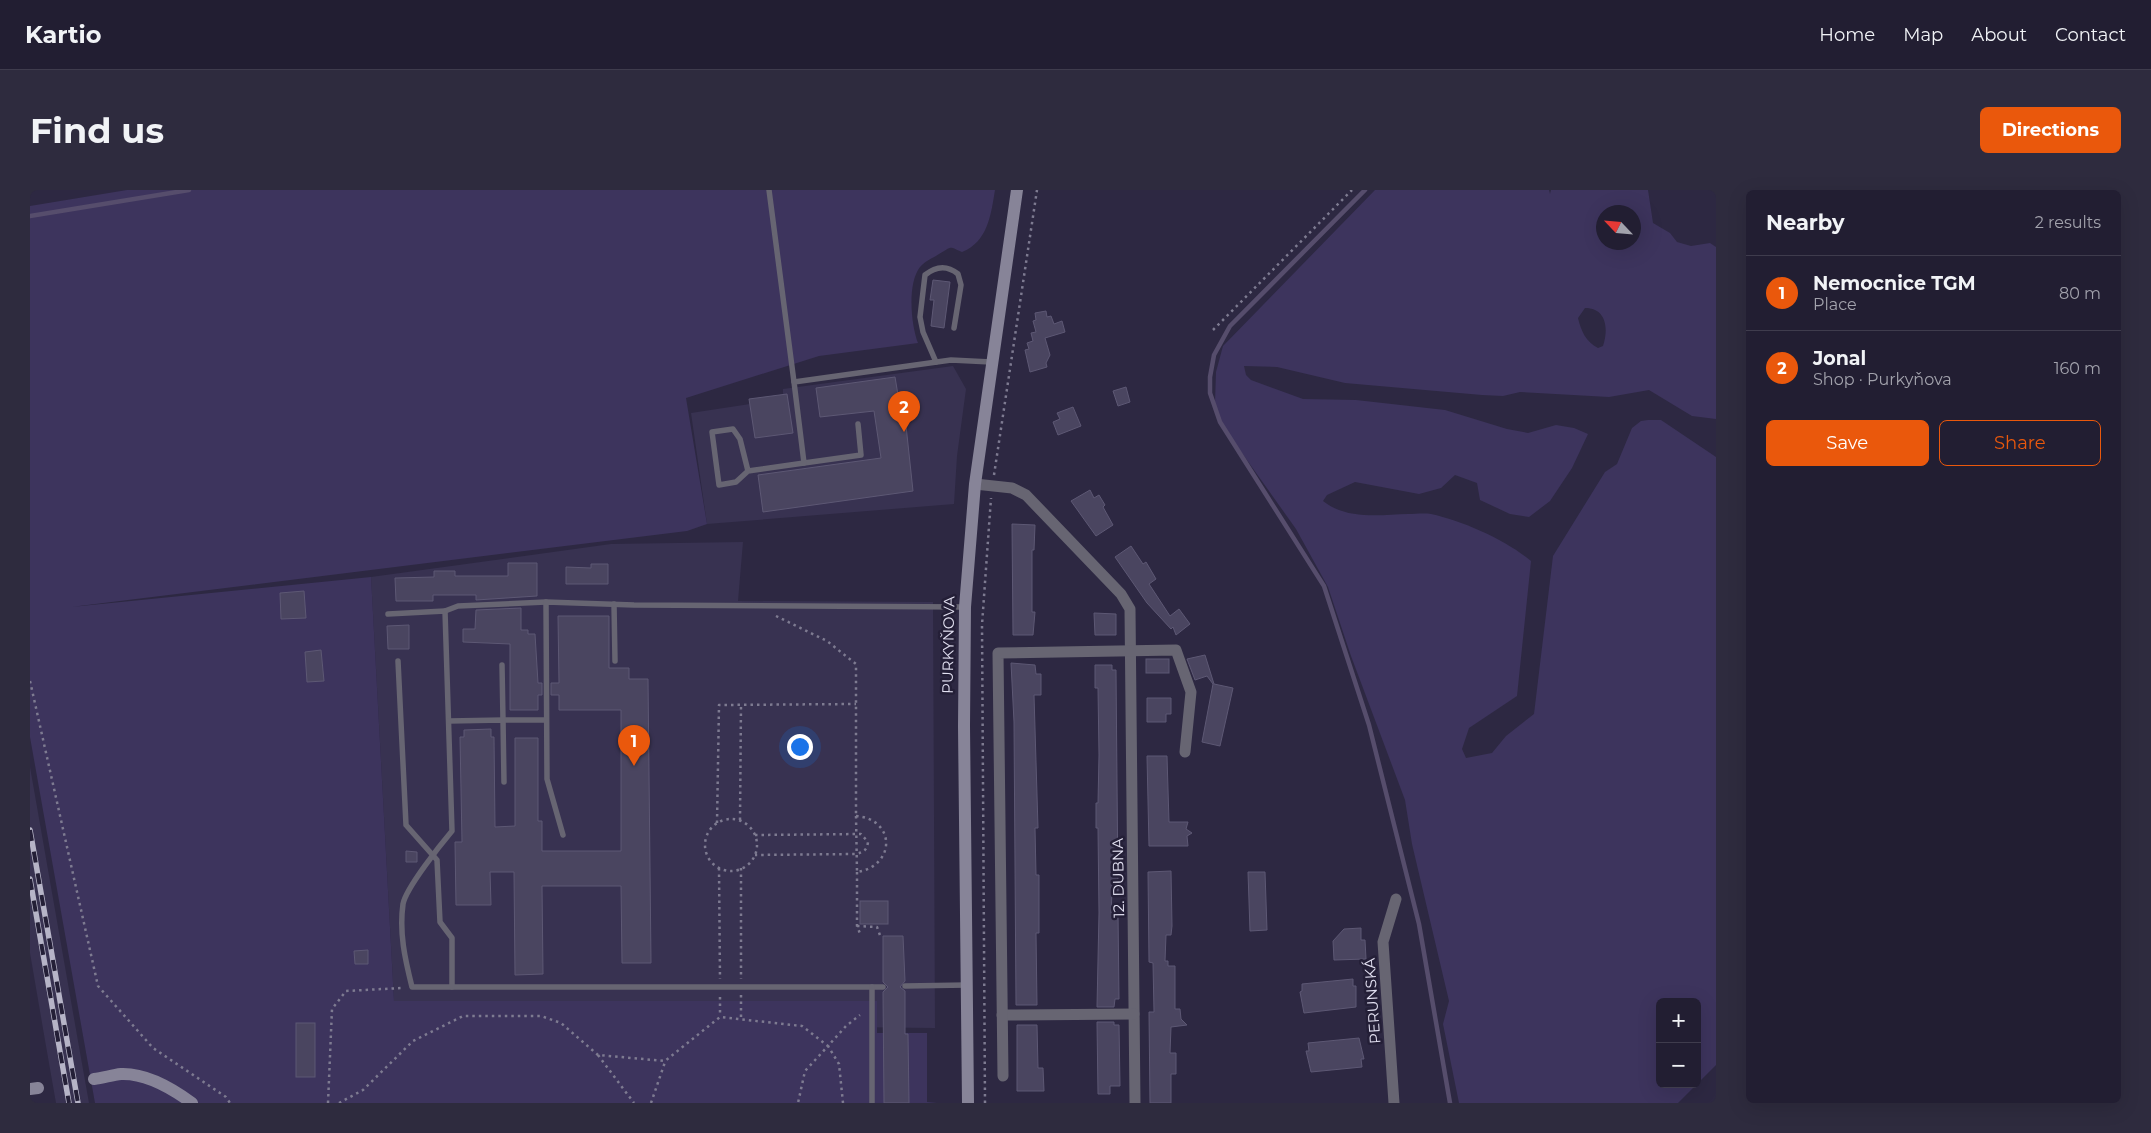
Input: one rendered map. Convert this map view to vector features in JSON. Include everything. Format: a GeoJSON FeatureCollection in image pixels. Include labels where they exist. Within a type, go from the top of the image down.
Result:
{"type":"FeatureCollection","features":[{"type":"Feature","properties":{"kind":"street","name":"PURKYŇOVA"},"geometry":{"type":"LineString","coordinates":[[968,1103],[964,726],[965,607],[975,484],[1017,190]]}},
{"type":"Feature","properties":{"kind":"street","name":"12. DUBNA"},"geometry":{"type":"LineString","coordinates":[[975,484],[1012,488],[1026,495],[1121,594],[1130,609],[1135,1103]]}},
{"type":"Feature","properties":{"kind":"street"},"geometry":{"type":"LineString","coordinates":[[1003,1076],[998,653],[1176,650],[1191,692],[1185,752]]}},
{"type":"Feature","properties":{"kind":"street","name":"PERUNSKÁ"},"geometry":{"type":"LineString","coordinates":[[1394,1103],[1383,942],[1396,899]]}},
{"type":"Feature","properties":{"kind":"street"},"geometry":{"type":"LineString","coordinates":[[1002,1015],[1134,1014]]}},
{"type":"Feature","properties":{"kind":"street"},"geometry":{"type":"LineString","coordinates":[[94,1079],[122,1074],[149,1080],[178,1092],[192,1103]]}},
{"type":"Feature","properties":{"kind":"lane"},"geometry":{"type":"LineString","coordinates":[[768,190],[804,463]]}},
{"type":"Feature","properties":{"kind":"lane"},"geometry":{"type":"LineString","coordinates":[[936,362],[923,332],[920,317],[925,275],[933,269],[944,267],[958,274],[961,285],[954,328]]}},
{"type":"Feature","properties":{"kind":"lane"},"geometry":{"type":"LineString","coordinates":[[794,382],[936,362],[967,360],[991,362]]}},
{"type":"Feature","properties":{"kind":"lane"},"geometry":{"type":"LineString","coordinates":[[748,471],[740,439],[733,429],[712,432],[719,485],[736,482],[748,471],[861,455],[858,424]]}},
{"type":"Feature","properties":{"kind":"lane"},"geometry":{"type":"LineString","coordinates":[[388,614],[445,611],[458,606],[546,602],[965,607]]}},
{"type":"Feature","properties":{"kind":"lane"},"geometry":{"type":"LineString","coordinates":[[546,602],[547,778],[563,835]]}},
{"type":"Feature","properties":{"kind":"lane"},"geometry":{"type":"LineString","coordinates":[[614,604],[615,662]]}},
{"type":"Feature","properties":{"kind":"lane"},"geometry":{"type":"LineString","coordinates":[[445,611],[452,831],[432,854],[404,902],[401,944],[412,987],[883,987]]}},
{"type":"Feature","properties":{"kind":"lane"},"geometry":{"type":"LineString","coordinates":[[398,661],[406,825],[437,860],[440,922],[452,938],[452,987]]}},
{"type":"Feature","properties":{"kind":"lane"},"geometry":{"type":"LineString","coordinates":[[502,665],[504,782]]}},
{"type":"Feature","properties":{"kind":"lane"},"geometry":{"type":"LineString","coordinates":[[449,721],[546,720]]}},
{"type":"Feature","properties":{"kind":"lane"},"geometry":{"type":"LineString","coordinates":[[905,986],[967,985]]}},
{"type":"Feature","properties":{"kind":"lane"},"geometry":{"type":"LineString","coordinates":[[872,987],[872,1103]]}},
{"type":"Feature","properties":{"kind":"path"},"geometry":{"type":"LineString","coordinates":[[1213,330],[1352,190]]}},
{"type":"Feature","properties":{"kind":"path"},"geometry":{"type":"LineString","coordinates":[[775,616],[827,641],[856,664],[857,926],[861,936]]}},
{"type":"Feature","properties":{"kind":"path"},"geometry":{"type":"LineString","coordinates":[[30,681],[98,986],[154,1048],[226,1097],[230,1103]]}},
{"type":"Feature","properties":{"kind":"path"},"geometry":{"type":"LineString","coordinates":[[717,823],[719,705],[856,704]]}},
{"type":"Feature","properties":{"kind":"path"},"geometry":{"type":"LineString","coordinates":[[740,820],[741,705]]}},
{"type":"Feature","properties":{"kind":"path"},"geometry":{"type":"LineString","coordinates":[[856,816],[871,819],[878,824],[886,840],[886,850],[876,866],[868,871],[857,872]]}},
{"type":"Feature","properties":{"kind":"path"},"geometry":{"type":"LineString","coordinates":[[730,818],[746,823],[755,835],[757,846],[755,855],[750,862],[741,868],[726,870],[719,868],[710,861],[705,845],[709,829],[717,823],[730,818]]}},
{"type":"Feature","properties":{"kind":"path"},"geometry":{"type":"LineString","coordinates":[[755,835],[856,834],[866,837],[868,842],[867,848],[856,854],[755,855]]}},
{"type":"Feature","properties":{"kind":"path"},"geometry":{"type":"LineString","coordinates":[[719,868],[720,1017]]}},
{"type":"Feature","properties":{"kind":"path"},"geometry":{"type":"LineString","coordinates":[[741,868],[742,1019]]}},
{"type":"Feature","properties":{"kind":"path"},"geometry":{"type":"LineString","coordinates":[[857,926],[877,927],[881,938]]}},
{"type":"Feature","properties":{"kind":"path"},"geometry":{"type":"LineString","coordinates":[[328,1103],[332,1009],[346,991],[412,987]]}},
{"type":"Feature","properties":{"kind":"path"},"geometry":{"type":"LineString","coordinates":[[798,1103],[805,1071],[846,1026],[860,1015]]}},
{"type":"Feature","properties":{"kind":"path"},"geometry":{"type":"LineString","coordinates":[[339,1103],[363,1090],[413,1041],[463,1016],[541,1016],[561,1023],[598,1055],[634,1103]]}},
{"type":"Feature","properties":{"kind":"path"},"geometry":{"type":"LineString","coordinates":[[651,1103],[665,1061],[720,1017],[802,1026],[828,1046],[839,1064],[843,1103]]}},
{"type":"Feature","properties":{"kind":"path"},"geometry":{"type":"LineString","coordinates":[[598,1055],[665,1061]]}},
{"type":"Feature","properties":{"kind":"shaded area"},"geometry":{"type":"Polygon","coordinates":[[[127,190],[995,190],[990,218],[978,241],[962,252],[949,248],[924,263],[916,274],[911,305],[918,343],[819,356],[686,398],[707,524],[687,531],[71,607],[371,577],[394,1001],[877,1001],[877,1033],[927,1033],[927,1102],[937,1103],[95,1103],[30,737],[30,206],[127,190]]]}},
{"type":"Feature","properties":{"kind":"shaded area"},"geometry":{"type":"Polygon","coordinates":[[[1375,190],[1549,190],[1550,194],[1551,190],[1648,190],[1653,223],[1670,233],[1677,242],[1691,246],[1710,243],[1716,247],[1716,419],[1692,416],[1649,390],[1609,397],[1520,392],[1503,396],[1482,395],[1345,383],[1277,367],[1244,366],[1246,375],[1251,380],[1303,399],[1356,400],[1445,410],[1507,429],[1528,433],[1556,425],[1574,428],[1588,434],[1572,468],[1550,501],[1529,517],[1510,514],[1480,500],[1477,483],[1455,475],[1441,488],[1419,494],[1355,482],[1327,495],[1323,501],[1332,507],[1353,514],[1431,514],[1443,517],[1470,526],[1497,539],[1531,561],[1517,696],[1469,728],[1462,749],[1466,758],[1492,753],[1506,736],[1534,714],[1553,556],[1605,472],[1617,464],[1632,428],[1641,421],[1661,420],[1716,457],[1716,1065],[1701,1080],[1701,998],[1656,998],[1656,1088],[1693,1088],[1678,1103],[1459,1103],[1443,1024],[1449,1001],[1412,844],[1405,800],[1351,656],[1328,587],[1296,529],[1222,425],[1215,403],[1216,372],[1223,346],[1375,190]],[[1585,308],[1578,318],[1587,339],[1598,348],[1603,346],[1606,332],[1602,315],[1592,309],[1585,308]]]}},
{"type":"Feature","properties":{"kind":"shaded area"},"geometry":{"type":"Polygon","coordinates":[[[953,366],[966,389],[957,456],[954,504],[707,524],[691,413],[750,404],[783,395],[783,389],[953,366]]]}},
{"type":"Feature","properties":{"kind":"shaded area"},"geometry":{"type":"Polygon","coordinates":[[[743,542],[738,601],[933,602],[935,1028],[843,1027],[842,1001],[394,1001],[371,577],[611,544],[743,542]]]}},
{"type":"Feature","properties":{"kind":"shaded area"},"geometry":{"type":"Polygon","coordinates":[[[30,767],[89,1103],[56,1103],[30,953],[30,767]]]}},
{"type":"Feature","properties":{"kind":"building"},"geometry":{"type":"Polygon","coordinates":[[[933,280],[950,282],[944,328],[931,326],[934,300],[930,300],[933,280]]]}},
{"type":"Feature","properties":{"kind":"building"},"geometry":{"type":"Polygon","coordinates":[[[1046,311],[1047,317],[1051,316],[1054,324],[1062,321],[1065,332],[1045,338],[1050,355],[1046,363],[1047,367],[1030,372],[1025,350],[1029,349],[1027,343],[1033,341],[1031,333],[1036,332],[1033,321],[1036,320],[1035,313],[1046,311]]]}},
{"type":"Feature","properties":{"kind":"building"},"geometry":{"type":"Polygon","coordinates":[[[895,377],[900,407],[904,407],[913,491],[763,512],[758,475],[881,458],[874,411],[820,417],[816,388],[895,377]]]}},
{"type":"Feature","properties":{"kind":"building"},"geometry":{"type":"Polygon","coordinates":[[[1126,387],[1130,402],[1118,406],[1113,391],[1126,387]]]}},
{"type":"Feature","properties":{"kind":"building"},"geometry":{"type":"Polygon","coordinates":[[[787,394],[793,433],[755,438],[749,399],[787,394]]]}},
{"type":"Feature","properties":{"kind":"building"},"geometry":{"type":"Polygon","coordinates":[[[1073,407],[1081,426],[1058,435],[1053,422],[1060,419],[1057,413],[1073,407]]]}},
{"type":"Feature","properties":{"kind":"building"},"geometry":{"type":"Polygon","coordinates":[[[1090,490],[1094,498],[1099,495],[1113,525],[1096,536],[1071,501],[1090,490]]]}},
{"type":"Feature","properties":{"kind":"building"},"geometry":{"type":"Polygon","coordinates":[[[1012,524],[1035,525],[1034,550],[1032,550],[1032,612],[1035,612],[1033,635],[1013,635],[1012,524]]]}},
{"type":"Feature","properties":{"kind":"building"},"geometry":{"type":"Polygon","coordinates":[[[1131,546],[1143,564],[1146,562],[1156,579],[1149,584],[1170,616],[1179,609],[1190,624],[1176,635],[1173,627],[1171,629],[1147,603],[1115,557],[1131,546]]]}},
{"type":"Feature","properties":{"kind":"building"},"geometry":{"type":"Polygon","coordinates":[[[508,563],[537,563],[537,596],[476,600],[476,595],[433,595],[433,601],[396,601],[395,578],[434,577],[434,571],[455,571],[455,576],[508,576],[508,563]]]}},
{"type":"Feature","properties":{"kind":"building"},"geometry":{"type":"Polygon","coordinates":[[[591,564],[608,564],[608,584],[566,584],[566,567],[591,568],[591,564]]]}},
{"type":"Feature","properties":{"kind":"building"},"geometry":{"type":"Polygon","coordinates":[[[304,591],[306,618],[281,619],[280,593],[304,591]]]}},
{"type":"Feature","properties":{"kind":"building"},"geometry":{"type":"Polygon","coordinates":[[[521,608],[521,630],[528,630],[528,634],[535,634],[538,683],[542,683],[542,695],[538,695],[538,710],[510,710],[510,644],[463,642],[463,629],[475,629],[476,610],[521,608]]]}},
{"type":"Feature","properties":{"kind":"building"},"geometry":{"type":"Polygon","coordinates":[[[1094,613],[1116,614],[1116,635],[1095,635],[1094,613]]]}},
{"type":"Feature","properties":{"kind":"building"},"geometry":{"type":"Polygon","coordinates":[[[558,616],[609,616],[609,668],[629,668],[629,679],[648,679],[651,963],[622,963],[621,886],[542,886],[543,974],[515,975],[514,872],[490,872],[491,905],[456,905],[455,842],[462,842],[460,737],[464,737],[464,730],[491,729],[491,737],[494,737],[495,827],[515,826],[515,738],[538,738],[538,821],[542,821],[542,851],[621,851],[621,710],[559,710],[559,695],[551,695],[551,683],[559,683],[558,616]]]}},
{"type":"Feature","properties":{"kind":"building"},"geometry":{"type":"Polygon","coordinates":[[[409,625],[409,649],[388,649],[387,626],[409,625]]]}},
{"type":"Feature","properties":{"kind":"building"},"geometry":{"type":"Polygon","coordinates":[[[321,650],[324,681],[307,682],[305,652],[321,650]]]}},
{"type":"Feature","properties":{"kind":"building"},"geometry":{"type":"Polygon","coordinates":[[[1205,655],[1214,684],[1233,688],[1220,746],[1202,742],[1213,684],[1207,676],[1195,680],[1187,659],[1205,655]]]}},
{"type":"Feature","properties":{"kind":"building"},"geometry":{"type":"Polygon","coordinates":[[[1146,659],[1169,659],[1169,673],[1146,673],[1146,659]]]}},
{"type":"Feature","properties":{"kind":"building"},"geometry":{"type":"Polygon","coordinates":[[[1011,663],[1035,665],[1036,674],[1041,674],[1041,695],[1034,695],[1038,828],[1035,828],[1036,875],[1039,875],[1039,933],[1036,933],[1037,1005],[1016,1005],[1014,722],[1011,663]]]}},
{"type":"Feature","properties":{"kind":"building"},"geometry":{"type":"Polygon","coordinates":[[[1095,665],[1112,665],[1112,670],[1116,670],[1118,892],[1112,892],[1111,913],[1118,913],[1119,999],[1115,999],[1114,1007],[1097,1007],[1099,913],[1096,803],[1098,803],[1099,755],[1098,688],[1095,688],[1095,665]]]}},
{"type":"Feature","properties":{"kind":"building"},"geometry":{"type":"Polygon","coordinates":[[[1147,698],[1171,698],[1171,714],[1166,714],[1166,722],[1147,722],[1147,698]]]}},
{"type":"Feature","properties":{"kind":"building"},"geometry":{"type":"Polygon","coordinates":[[[1147,756],[1167,756],[1169,822],[1188,822],[1186,829],[1192,833],[1187,836],[1188,846],[1149,846],[1147,756]]]}},
{"type":"Feature","properties":{"kind":"building"},"geometry":{"type":"Polygon","coordinates":[[[406,851],[417,852],[417,862],[406,862],[406,851]]]}},
{"type":"Feature","properties":{"kind":"building"},"geometry":{"type":"Polygon","coordinates":[[[1171,871],[1172,926],[1171,935],[1166,935],[1165,961],[1168,961],[1168,966],[1175,966],[1175,1009],[1180,1009],[1181,1019],[1187,1025],[1171,1027],[1170,1053],[1176,1053],[1176,1074],[1171,1074],[1171,1103],[1150,1103],[1149,1012],[1154,1012],[1153,963],[1149,962],[1148,872],[1171,871]]]}},
{"type":"Feature","properties":{"kind":"building"},"geometry":{"type":"Polygon","coordinates":[[[1248,872],[1265,872],[1267,930],[1250,931],[1248,872]]]}},
{"type":"Feature","properties":{"kind":"building"},"geometry":{"type":"Polygon","coordinates":[[[860,901],[888,901],[888,924],[860,924],[860,901]]]}},
{"type":"Feature","properties":{"kind":"building"},"geometry":{"type":"Polygon","coordinates":[[[1361,928],[1361,940],[1365,940],[1366,959],[1334,960],[1333,941],[1344,929],[1361,928]]]}},
{"type":"Feature","properties":{"kind":"building"},"geometry":{"type":"Polygon","coordinates":[[[883,936],[903,936],[905,981],[900,987],[905,991],[905,1034],[908,1034],[909,1103],[884,1103],[883,992],[888,987],[883,982],[883,936]]]}},
{"type":"Feature","properties":{"kind":"building"},"geometry":{"type":"Polygon","coordinates":[[[368,950],[368,964],[355,964],[354,951],[368,950]]]}},
{"type":"Feature","properties":{"kind":"building"},"geometry":{"type":"Polygon","coordinates":[[[1353,979],[1353,986],[1356,986],[1356,1007],[1304,1013],[1300,992],[1302,991],[1302,984],[1353,979]]]}},
{"type":"Feature","properties":{"kind":"building"},"geometry":{"type":"Polygon","coordinates":[[[1097,1022],[1114,1022],[1114,1025],[1119,1025],[1120,1086],[1110,1086],[1110,1094],[1098,1094],[1097,1022]]]}},
{"type":"Feature","properties":{"kind":"building"},"geometry":{"type":"Polygon","coordinates":[[[296,1023],[315,1023],[315,1077],[296,1077],[296,1023]]]}},
{"type":"Feature","properties":{"kind":"building"},"geometry":{"type":"Polygon","coordinates":[[[1017,1025],[1037,1025],[1038,1068],[1043,1068],[1044,1091],[1017,1091],[1017,1025]]]}},
{"type":"Feature","properties":{"kind":"building"},"geometry":{"type":"Polygon","coordinates":[[[1359,1038],[1364,1059],[1361,1059],[1362,1067],[1311,1072],[1306,1051],[1309,1051],[1308,1043],[1359,1038]]]}},
{"type":"Feature","properties":{"kind":"waterway"},"geometry":{"type":"LineString","coordinates":[[30,216],[189,190]]}},
{"type":"Feature","properties":{"kind":"waterway"},"geometry":{"type":"LineString","coordinates":[[1365,190],[1230,326],[1214,355],[1210,377],[1210,393],[1220,422],[1324,586],[1369,725],[1419,924],[1450,1103]]}},
{"type":"Feature","properties":{"kind":"railway"},"geometry":{"type":"LineString","coordinates":[[30,830],[78,1103]]}},
{"type":"Feature","properties":{"kind":"railway"},"geometry":{"type":"LineString","coordinates":[[30,879],[69,1103]]}},
{"type":"Feature","properties":{"kind":"place","name":"Jonal"},"geometry":{"type":"Point","coordinates":[904,432]}},
{"type":"Feature","properties":{"kind":"place","name":"Nemocnice TGM"},"geometry":{"type":"Point","coordinates":[634,766]}}]}
